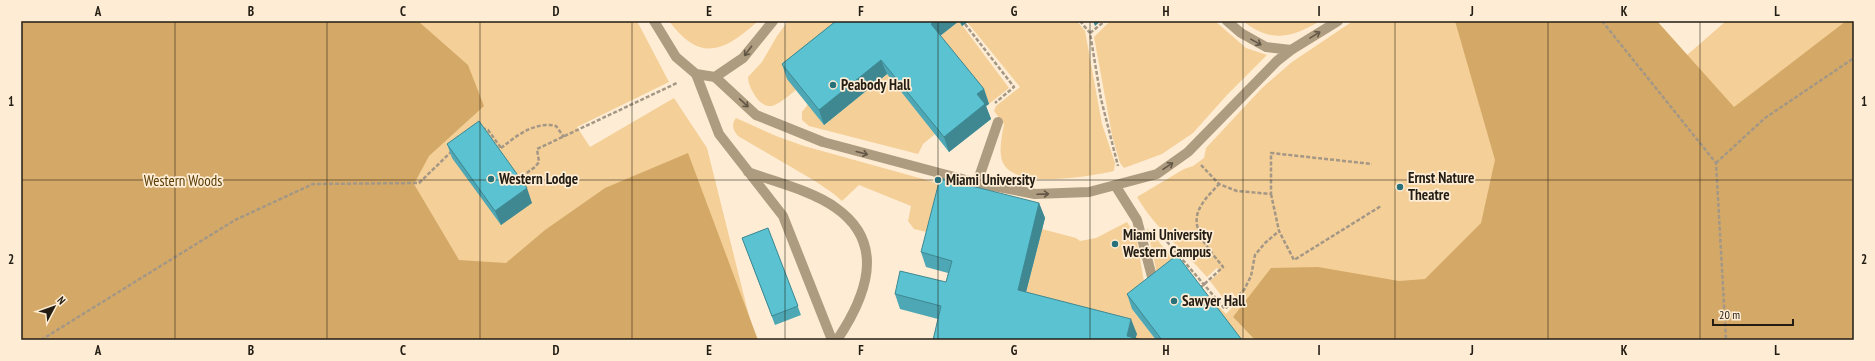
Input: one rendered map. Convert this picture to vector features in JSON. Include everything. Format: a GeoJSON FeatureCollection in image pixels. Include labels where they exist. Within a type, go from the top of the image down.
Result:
{"type":"FeatureCollection","features":[{"type":"Feature","properties":{"kind":"street"},"geometry":{"type":"LineString","coordinates":[[654,21],[676,57],[696,74],[720,134],[783,216],[832,340]]}},
{"type":"Feature","properties":{"kind":"street"},"geometry":{"type":"LineString","coordinates":[[715,77],[743,58],[773,21]]}},
{"type":"Feature","properties":{"kind":"street"},"geometry":{"type":"LineString","coordinates":[[1227,21],[1241,33],[1266,47],[1291,50]]}},
{"type":"Feature","properties":{"kind":"street"},"geometry":{"type":"LineString","coordinates":[[696,74],[715,77],[756,115],[816,140],[977,184],[1034,194],[1089,192],[1156,174],[1188,152],[1252,86],[1291,50],[1338,21]]}},
{"type":"Feature","properties":{"kind":"street"},"geometry":{"type":"LineString","coordinates":[[977,184],[998,122]]}},
{"type":"Feature","properties":{"kind":"street"},"geometry":{"type":"LineString","coordinates":[[748,172],[815,197],[836,208],[851,222],[863,240],[866,248],[868,264],[865,281],[855,309],[837,340]]}},
{"type":"Feature","properties":{"kind":"street"},"geometry":{"type":"LineString","coordinates":[[1115,185],[1137,220],[1155,291]]}},
{"type":"Feature","properties":{"kind":"path"},"geometry":{"type":"LineString","coordinates":[[1090,34],[1105,21]]}},
{"type":"Feature","properties":{"kind":"path"},"geometry":{"type":"LineString","coordinates":[[1602,21],[1716,163],[1726,340]]}},
{"type":"Feature","properties":{"kind":"path"},"geometry":{"type":"LineString","coordinates":[[964,24],[1014,87],[989,108],[998,122]]}},
{"type":"Feature","properties":{"kind":"path"},"geometry":{"type":"LineString","coordinates":[[1716,163],[1765,118],[1854,58]]}},
{"type":"Feature","properties":{"kind":"path"},"geometry":{"type":"LineString","coordinates":[[517,181],[539,162],[537,150],[696,74]]}},
{"type":"Feature","properties":{"kind":"path"},"geometry":{"type":"LineString","coordinates":[[496,152],[513,138],[541,125],[556,126],[564,137]]}},
{"type":"Feature","properties":{"kind":"path"},"geometry":{"type":"LineString","coordinates":[[478,127],[488,130],[501,148]]}},
{"type":"Feature","properties":{"kind":"path"},"geometry":{"type":"LineString","coordinates":[[41,340],[242,217],[313,184],[419,183],[456,148]]}},
{"type":"Feature","properties":{"kind":"path"},"geometry":{"type":"LineString","coordinates":[[1188,152],[1219,184],[1237,191],[1271,194]]}},
{"type":"Feature","properties":{"kind":"path"},"geometry":{"type":"LineString","coordinates":[[1372,164],[1271,153],[1271,194],[1279,231],[1294,260],[1381,206]]}},
{"type":"Feature","properties":{"kind":"path"},"geometry":{"type":"LineString","coordinates":[[1198,290],[1223,267],[1202,239],[1197,227],[1198,212],[1201,205],[1219,184]]}},
{"type":"Feature","properties":{"kind":"path"},"geometry":{"type":"LineString","coordinates":[[1225,310],[1244,290],[1251,276],[1256,255],[1265,243],[1279,231]]}},
{"type":"Feature","properties":{"kind":"green space","name":"Western Woods"},"geometry":{"type":"Polygon","coordinates":[[[21,21],[637,21],[669,82],[577,127],[590,147],[674,98],[707,148],[755,340],[21,340],[21,21]]]}},
{"type":"Feature","properties":{"kind":"green space","name":"Western Woods"},"geometry":{"type":"Polygon","coordinates":[[[21,21],[418,21],[468,65],[484,106],[429,156],[414,184],[459,260],[506,263],[545,230],[605,188],[688,153],[758,340],[21,340],[21,21]]]}},
{"type":"Feature","properties":{"kind":"green space"},"geometry":{"type":"Polygon","coordinates":[[[669,21],[758,21],[746,32],[723,46],[702,48],[691,43],[680,34],[669,21]]]}},
{"type":"Feature","properties":{"kind":"green space"},"geometry":{"type":"Polygon","coordinates":[[[788,21],[860,21],[804,83],[780,102],[771,106],[766,105],[757,99],[749,85],[748,77],[762,62],[777,36],[788,21]]]}},
{"type":"Feature","properties":{"kind":"green space"},"geometry":{"type":"Polygon","coordinates":[[[959,21],[1009,88],[989,104],[936,39],[959,21]]]}},
{"type":"Feature","properties":{"kind":"green space"},"geometry":{"type":"Polygon","coordinates":[[[1077,21],[1085,31],[1102,124],[1115,163],[1114,171],[1072,178],[1038,179],[1023,176],[1011,171],[1003,163],[1001,144],[1004,124],[994,111],[996,106],[1020,87],[967,22],[1077,21]]]}},
{"type":"Feature","properties":{"kind":"green space"},"geometry":{"type":"Polygon","coordinates":[[[1110,21],[1215,21],[1246,48],[1267,55],[1227,95],[1193,133],[1162,154],[1124,168],[1120,163],[1112,135],[1094,37],[1110,21]]]}},
{"type":"Feature","properties":{"kind":"green space"},"geometry":{"type":"Polygon","coordinates":[[[1243,21],[1320,21],[1300,31],[1281,36],[1262,33],[1243,21]]]}},
{"type":"Feature","properties":{"kind":"green space"},"geometry":{"type":"Polygon","coordinates":[[[1353,21],[1655,21],[1686,56],[1726,21],[1854,21],[1854,340],[1233,317],[1255,340],[1236,340],[1201,293],[1204,290],[1226,314],[1238,301],[1232,292],[1224,299],[1210,281],[1220,272],[1217,268],[1207,277],[1152,219],[1137,197],[1184,169],[1193,166],[1204,158],[1206,148],[1262,88],[1292,62],[1353,21]]]}},
{"type":"Feature","properties":{"kind":"green space"},"geometry":{"type":"Polygon","coordinates":[[[1455,21],[1657,21],[1734,107],[1846,21],[1854,21],[1854,340],[1255,340],[1233,317],[1271,268],[1318,267],[1399,281],[1425,279],[1481,223],[1495,160],[1455,21]]]}},
{"type":"Feature","properties":{"kind":"green space"},"geometry":{"type":"Polygon","coordinates":[[[887,74],[935,134],[923,144],[918,154],[809,126],[802,120],[802,112],[808,104],[824,125],[887,74]]]}},
{"type":"Feature","properties":{"kind":"green space"},"geometry":{"type":"Polygon","coordinates":[[[736,118],[776,136],[804,146],[959,189],[935,234],[914,229],[908,221],[911,206],[859,185],[842,201],[815,181],[738,136],[733,127],[736,118]]]}},
{"type":"Feature","properties":{"kind":"green space"},"geometry":{"type":"Polygon","coordinates":[[[1127,222],[1136,236],[1145,287],[1132,309],[1156,340],[1135,340],[1136,334],[1023,304],[1042,229],[1076,238],[1080,241],[1096,238],[1127,222]]]}},
{"type":"Feature","properties":{"kind":"green space"},"geometry":{"type":"Polygon","coordinates":[[[1147,228],[1183,270],[1158,278],[1147,228]]]}},
{"type":"Feature","properties":{"kind":"building","name":"Peabody Hall"},"geometry":{"type":"Polygon","coordinates":[[[836,21],[935,21],[931,24],[984,89],[977,94],[985,104],[944,137],[881,60],[819,110],[782,64],[836,21]]]}},
{"type":"Feature","properties":{"kind":"building","name":"Western Lodge"},"geometry":{"type":"Polygon","coordinates":[[[479,121],[527,188],[495,211],[447,144],[479,121]]]}},
{"type":"Feature","properties":{"kind":"building"},"geometry":{"type":"Polygon","coordinates":[[[940,178],[1039,203],[1018,290],[1131,319],[1127,336],[1142,340],[933,340],[941,306],[895,294],[900,271],[946,282],[952,261],[921,252],[940,178]]]}},
{"type":"Feature","properties":{"kind":"building"},"geometry":{"type":"Polygon","coordinates":[[[768,228],[798,306],[772,316],[742,238],[768,228]]]}},
{"type":"Feature","properties":{"kind":"building","name":"Sawyer Hall"},"geometry":{"type":"Polygon","coordinates":[[[1177,255],[1242,340],[1162,340],[1127,294],[1177,255]]]}},
{"type":"Feature","properties":{"kind":"place","name":"Peabody Hall"},"geometry":{"type":"Point","coordinates":[833,85]}},
{"type":"Feature","properties":{"kind":"place","name":"Western Lodge"},"geometry":{"type":"Point","coordinates":[491,179]}},
{"type":"Feature","properties":{"kind":"place","name":"Miami University"},"geometry":{"type":"Point","coordinates":[938,180]}},
{"type":"Feature","properties":{"kind":"place","name":"Ernst Nature Theatre"},"geometry":{"type":"Point","coordinates":[1400,187]}},
{"type":"Feature","properties":{"kind":"place","name":"Miami University Western Campus"},"geometry":{"type":"Point","coordinates":[1115,244]}},
{"type":"Feature","properties":{"kind":"place","name":"Sawyer Hall"},"geometry":{"type":"Point","coordinates":[1174,301]}}]}
